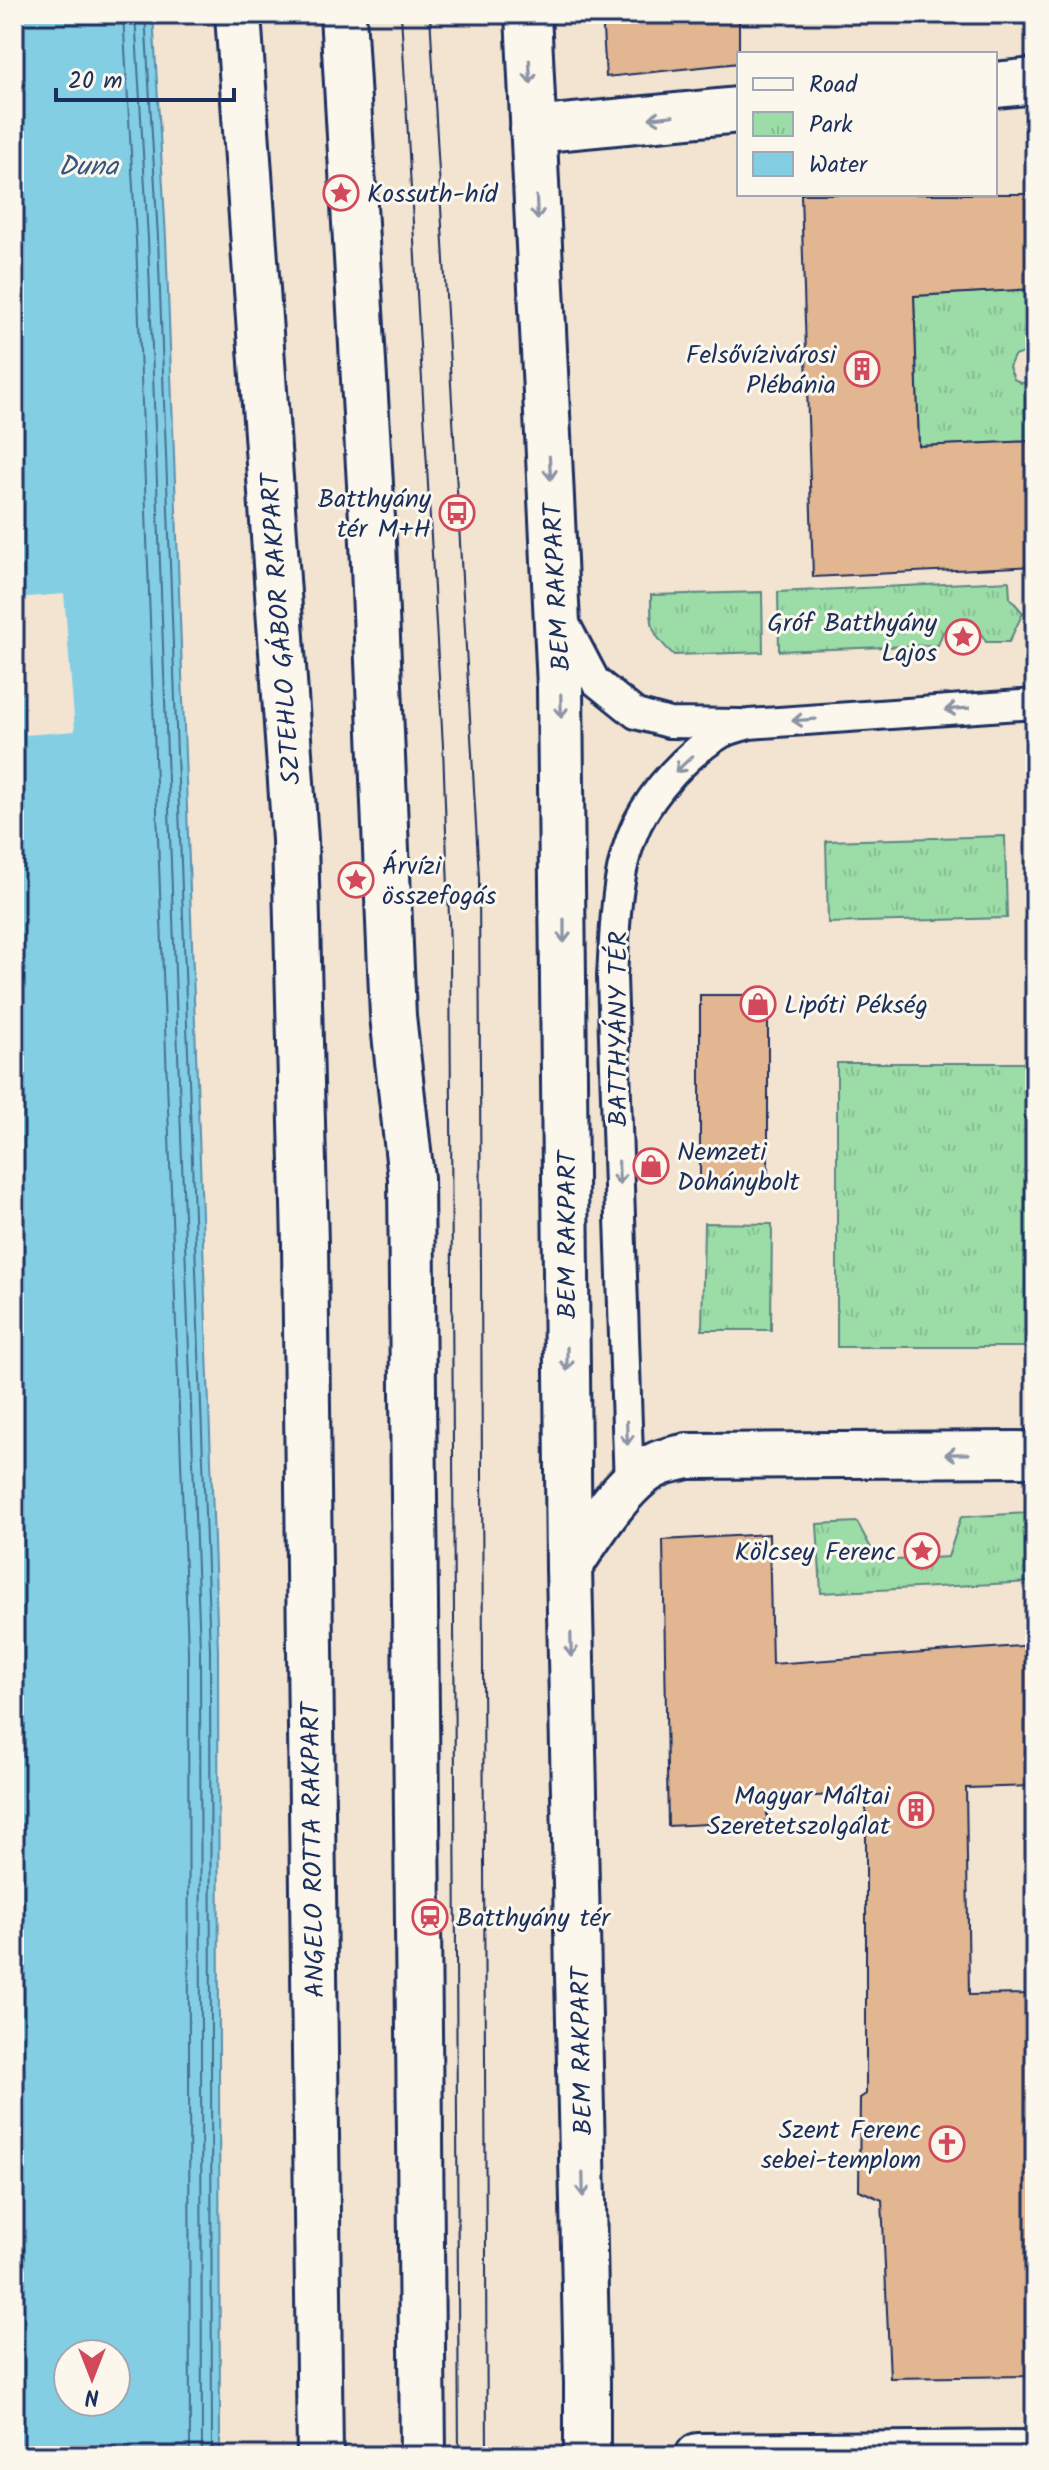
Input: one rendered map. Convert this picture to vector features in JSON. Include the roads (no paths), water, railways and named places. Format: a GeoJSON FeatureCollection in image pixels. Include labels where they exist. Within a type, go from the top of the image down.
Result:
{"type":"FeatureCollection","features":[{"type":"Feature","properties":{"kind":"street","name":"SZTEHLO GÁBOR RAKPART"},"geometry":{"type":"LineString","coordinates":[[238,14],[295,840],[305,1244]]}},
{"type":"Feature","properties":{"kind":"street"},"geometry":{"type":"LineString","coordinates":[[343,14],[372,519],[393,1016],[411,1178],[423,2456]]}},
{"type":"Feature","properties":{"kind":"street","name":"BEM RAKPART"},"geometry":{"type":"LineString","coordinates":[[528,14],[556,607],[563,838],[569,1567],[587,2456]]}},
{"type":"Feature","properties":{"kind":"street"},"geometry":{"type":"LineString","coordinates":[[997,85],[1035,81]]}},
{"type":"Feature","properties":{"kind":"street"},"geometry":{"type":"LineString","coordinates":[[533,130],[737,110]]}},
{"type":"Feature","properties":{"kind":"street","name":"ANGELO ROTTA RAKPART"},"geometry":{"type":"LineString","coordinates":[[305,1244],[320,2456]]}},
{"type":"Feature","properties":{"kind":"street"},"geometry":{"type":"LineString","coordinates":[[569,1567],[600,1520],[629,1486],[653,1465],[687,1456],[1035,1454]]}},
{"type":"Feature","properties":{"kind":"street"},"geometry":{"type":"LineString","coordinates":[[698,2456],[1035,2453]]}},
{"type":"Feature","properties":{"kind":"lane"},"geometry":{"type":"LineString","coordinates":[[556,607],[595,681],[636,714],[669,723],[749,724]]}},
{"type":"Feature","properties":{"kind":"lane","name":"BATTHYÁNY TÉR"},"geometry":{"type":"LineString","coordinates":[[629,1486],[612,977],[616,911],[623,870],[637,825],[660,790],[698,750],[722,733],[749,724],[1035,704]]}},
{"type":"Feature","properties":{"kind":"water","name":"Duna"},"geometry":{"type":"Polygon","coordinates":[[[14,14],[153,14],[166,238],[218,1650],[220,2456],[14,2456],[14,14]]]}},
{"type":"Feature","properties":{"kind":"tram line"},"geometry":{"type":"LineString","coordinates":[[401,14],[443,746],[450,947],[459,2456]]}},
{"type":"Feature","properties":{"kind":"tram line"},"geometry":{"type":"LineString","coordinates":[[430,14],[479,877],[487,2456]]}},
{"type":"Feature","properties":{"kind":"place","name":"Kossuth-híd"},"geometry":{"type":"Point","coordinates":[341,193]}},
{"type":"Feature","properties":{"kind":"place","name":"Felsővízivárosi Plébánia"},"geometry":{"type":"Point","coordinates":[862,369]}},
{"type":"Feature","properties":{"kind":"place","name":"Batthyány tér M+H"},"geometry":{"type":"Point","coordinates":[457,513]}},
{"type":"Feature","properties":{"kind":"place","name":"Gróf Batthyány Lajos"},"geometry":{"type":"Point","coordinates":[963,637]}},
{"type":"Feature","properties":{"kind":"place","name":"Árvízi összefogás"},"geometry":{"type":"Point","coordinates":[356,880]}},
{"type":"Feature","properties":{"kind":"place","name":"Lipóti Pékség"},"geometry":{"type":"Point","coordinates":[758,1004]}},
{"type":"Feature","properties":{"kind":"place","name":"Nemzeti Dohánybolt"},"geometry":{"type":"Point","coordinates":[651,1166]}},
{"type":"Feature","properties":{"kind":"place","name":"Kölcsey Ferenc"},"geometry":{"type":"Point","coordinates":[922,1551]}},
{"type":"Feature","properties":{"kind":"place","name":"Magyar Máltai Szeretetszolgálat"},"geometry":{"type":"Point","coordinates":[916,1810]}},
{"type":"Feature","properties":{"kind":"place","name":"Batthyány tér"},"geometry":{"type":"Point","coordinates":[430,1917]}},
{"type":"Feature","properties":{"kind":"place","name":"Szent Ferenc sebei-templom"},"geometry":{"type":"Point","coordinates":[947,2144]}}]}
